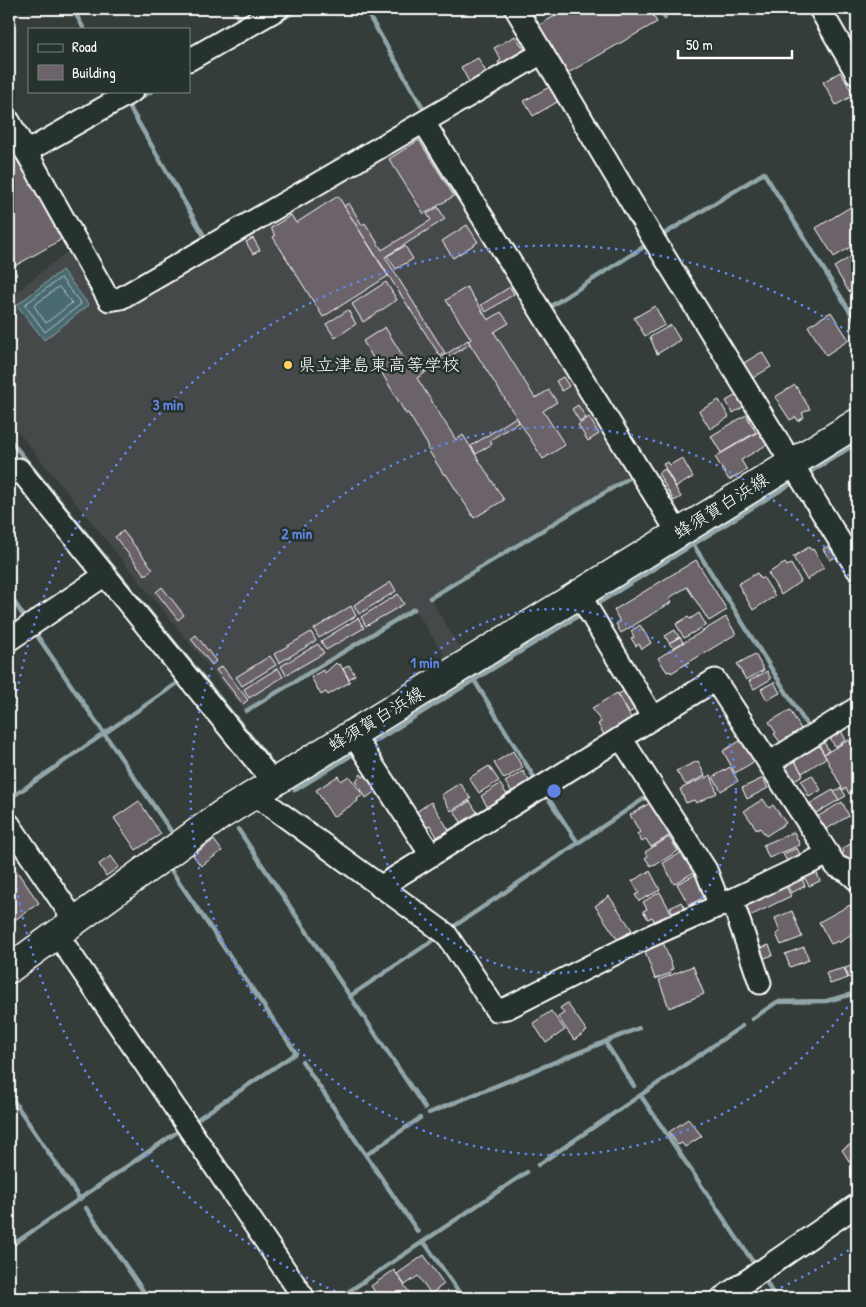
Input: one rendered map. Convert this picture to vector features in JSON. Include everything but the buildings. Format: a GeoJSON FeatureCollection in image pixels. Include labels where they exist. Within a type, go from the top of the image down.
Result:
{"type":"FeatureCollection","features":[{"type":"Feature","properties":{"kind":"main road","name":"蜂須賀白浜線"},"geometry":{"type":"LineString","coordinates":[[9,969],[179,844],[263,788],[857,422]]}},
{"type":"Feature","properties":{"kind":"street"},"geometry":{"type":"LineString","coordinates":[[190,59],[278,9]]}},
{"type":"Feature","properties":{"kind":"street"},"geometry":{"type":"LineString","coordinates":[[516,9],[857,570]]}},
{"type":"Feature","properties":{"kind":"street"},"geometry":{"type":"LineString","coordinates":[[820,9],[857,74]]}},
{"type":"Feature","properties":{"kind":"street"},"geometry":{"type":"LineString","coordinates":[[9,121],[109,300],[121,298],[542,54]]}},
{"type":"Feature","properties":{"kind":"street"},"geometry":{"type":"LineString","coordinates":[[26,152],[131,92]]}},
{"type":"Feature","properties":{"kind":"street"},"geometry":{"type":"LineString","coordinates":[[427,122],[428,129],[678,533]]}},
{"type":"Feature","properties":{"kind":"street"},"geometry":{"type":"LineString","coordinates":[[9,475],[19,468],[105,575],[263,788],[380,887],[446,934],[496,1010],[507,1008],[646,938],[726,903],[828,854]]}},
{"type":"Feature","properties":{"kind":"street"},"geometry":{"type":"LineString","coordinates":[[9,640],[105,575]]}},
{"type":"Feature","properties":{"kind":"street"},"geometry":{"type":"LineString","coordinates":[[579,594],[653,718]]}},
{"type":"Feature","properties":{"kind":"street"},"geometry":{"type":"LineString","coordinates":[[380,887],[715,680],[836,866],[854,871]]}},
{"type":"Feature","properties":{"kind":"street"},"geometry":{"type":"LineString","coordinates":[[769,763],[857,708]]}},
{"type":"Feature","properties":{"kind":"street"},"geometry":{"type":"LineString","coordinates":[[352,733],[431,855]]}},
{"type":"Feature","properties":{"kind":"street"},"geometry":{"type":"LineString","coordinates":[[621,738],[726,903],[760,983]]}},
{"type":"Feature","properties":{"kind":"street"},"geometry":{"type":"LineString","coordinates":[[9,824],[66,927],[304,1298]]}},
{"type":"Feature","properties":{"kind":"street"},"geometry":{"type":"LineString","coordinates":[[722,1298],[857,1205]]}},
{"type":"Feature","properties":{"kind":"shaded area","name":"県立津島東高等学校"},"geometry":{"type":"Polygon","coordinates":[[[425,132],[633,473],[429,596],[458,645],[465,648],[443,661],[444,655],[413,607],[244,710],[9,421],[9,298],[64,254],[74,249],[109,309],[425,132]]]}},
{"type":"Feature","properties":{"kind":"water"},"geometry":{"type":"Polygon","coordinates":[[[62,270],[89,305],[44,340],[17,305],[62,270]]]}},
{"type":"Feature","properties":{"kind":"waterway"},"geometry":{"type":"LineString","coordinates":[[73,9],[83,28]]}},
{"type":"Feature","properties":{"kind":"waterway"},"geometry":{"type":"LineString","coordinates":[[233,9],[241,23]]}},
{"type":"Feature","properties":{"kind":"waterway"},"geometry":{"type":"LineString","coordinates":[[282,19],[299,9]]}},
{"type":"Feature","properties":{"kind":"waterway"},"geometry":{"type":"LineString","coordinates":[[365,9],[426,113]]}},
{"type":"Feature","properties":{"kind":"waterway"},"geometry":{"type":"LineString","coordinates":[[660,9],[665,18]]}},
{"type":"Feature","properties":{"kind":"waterway"},"geometry":{"type":"LineString","coordinates":[[138,99],[150,92]]}},
{"type":"Feature","properties":{"kind":"waterway"},"geometry":{"type":"LineString","coordinates":[[127,103],[207,241]]}},
{"type":"Feature","properties":{"kind":"waterway"},"geometry":{"type":"LineString","coordinates":[[661,236],[764,173],[857,323]]}},
{"type":"Feature","properties":{"kind":"waterway"},"geometry":{"type":"LineString","coordinates":[[548,308],[645,246]]}},
{"type":"Feature","properties":{"kind":"waterway"},"geometry":{"type":"LineString","coordinates":[[9,439],[269,759]]}},
{"type":"Feature","properties":{"kind":"waterway"},"geometry":{"type":"LineString","coordinates":[[808,473],[857,443]]}},
{"type":"Feature","properties":{"kind":"waterway"},"geometry":{"type":"LineString","coordinates":[[430,598],[634,475]]}},
{"type":"Feature","properties":{"kind":"waterway"},"geometry":{"type":"LineString","coordinates":[[595,605],[792,483]]}},
{"type":"Feature","properties":{"kind":"waterway"},"geometry":{"type":"LineString","coordinates":[[693,544],[810,730]]}},
{"type":"Feature","properties":{"kind":"waterway"},"geometry":{"type":"LineString","coordinates":[[9,594],[27,621]]}},
{"type":"Feature","properties":{"kind":"waterway"},"geometry":{"type":"LineString","coordinates":[[246,711],[414,609]]}},
{"type":"Feature","properties":{"kind":"waterway"},"geometry":{"type":"LineString","coordinates":[[372,743],[581,614]]}},
{"type":"Feature","properties":{"kind":"waterway"},"geometry":{"type":"LineString","coordinates":[[34,631],[171,831]]}},
{"type":"Feature","properties":{"kind":"waterway"},"geometry":{"type":"LineString","coordinates":[[9,799],[182,680]]}},
{"type":"Feature","properties":{"kind":"waterway"},"geometry":{"type":"LineString","coordinates":[[474,680],[537,782]]}},
{"type":"Feature","properties":{"kind":"waterway"},"geometry":{"type":"LineString","coordinates":[[293,787],[295,790],[355,753]]}},
{"type":"Feature","properties":{"kind":"waterway"},"geometry":{"type":"LineString","coordinates":[[544,792],[578,843]]}},
{"type":"Feature","properties":{"kind":"waterway"},"geometry":{"type":"LineString","coordinates":[[450,929],[651,794]]}},
{"type":"Feature","properties":{"kind":"waterway"},"geometry":{"type":"LineString","coordinates":[[238,829],[425,1108]]}},
{"type":"Feature","properties":{"kind":"waterway"},"geometry":{"type":"LineString","coordinates":[[171,870],[296,1053],[193,1122]]}},
{"type":"Feature","properties":{"kind":"waterway"},"geometry":{"type":"LineString","coordinates":[[350,996],[438,937]]}},
{"type":"Feature","properties":{"kind":"waterway"},"geometry":{"type":"LineString","coordinates":[[752,1019],[777,1002],[826,1001],[857,993]]}},
{"type":"Feature","properties":{"kind":"waterway"},"geometry":{"type":"LineString","coordinates":[[538,1165],[742,1026]]}},
{"type":"Feature","properties":{"kind":"waterway"},"geometry":{"type":"LineString","coordinates":[[429,1113],[639,1028]]}},
{"type":"Feature","properties":{"kind":"waterway"},"geometry":{"type":"LineString","coordinates":[[605,1042],[634,1086]]}},
{"type":"Feature","properties":{"kind":"waterway"},"geometry":{"type":"LineString","coordinates":[[302,1061],[418,1232]]}},
{"type":"Feature","properties":{"kind":"waterway"},"geometry":{"type":"LineString","coordinates":[[9,1094],[80,1199]]}},
{"type":"Feature","properties":{"kind":"waterway"},"geometry":{"type":"LineString","coordinates":[[641,1096],[755,1265]]}},
{"type":"Feature","properties":{"kind":"waterway"},"geometry":{"type":"LineString","coordinates":[[366,1155],[420,1118]]}},
{"type":"Feature","properties":{"kind":"waterway"},"geometry":{"type":"LineString","coordinates":[[9,1247],[180,1130]]}},
{"type":"Feature","properties":{"kind":"waterway"},"geometry":{"type":"LineString","coordinates":[[339,1298],[527,1172]]}},
{"type":"Feature","properties":{"kind":"waterway"},"geometry":{"type":"LineString","coordinates":[[86,1208],[148,1298]]}},
{"type":"Feature","properties":{"kind":"waterway"},"geometry":{"type":"LineString","coordinates":[[424,1242],[463,1298]]}},
{"type":"Feature","properties":{"kind":"waterway"},"geometry":{"type":"LineString","coordinates":[[765,1279],[775,1298]]}},
{"type":"Feature","properties":{"kind":"place","name":"県立津島東高等学校"},"geometry":{"type":"Point","coordinates":[288,365]}}]}
